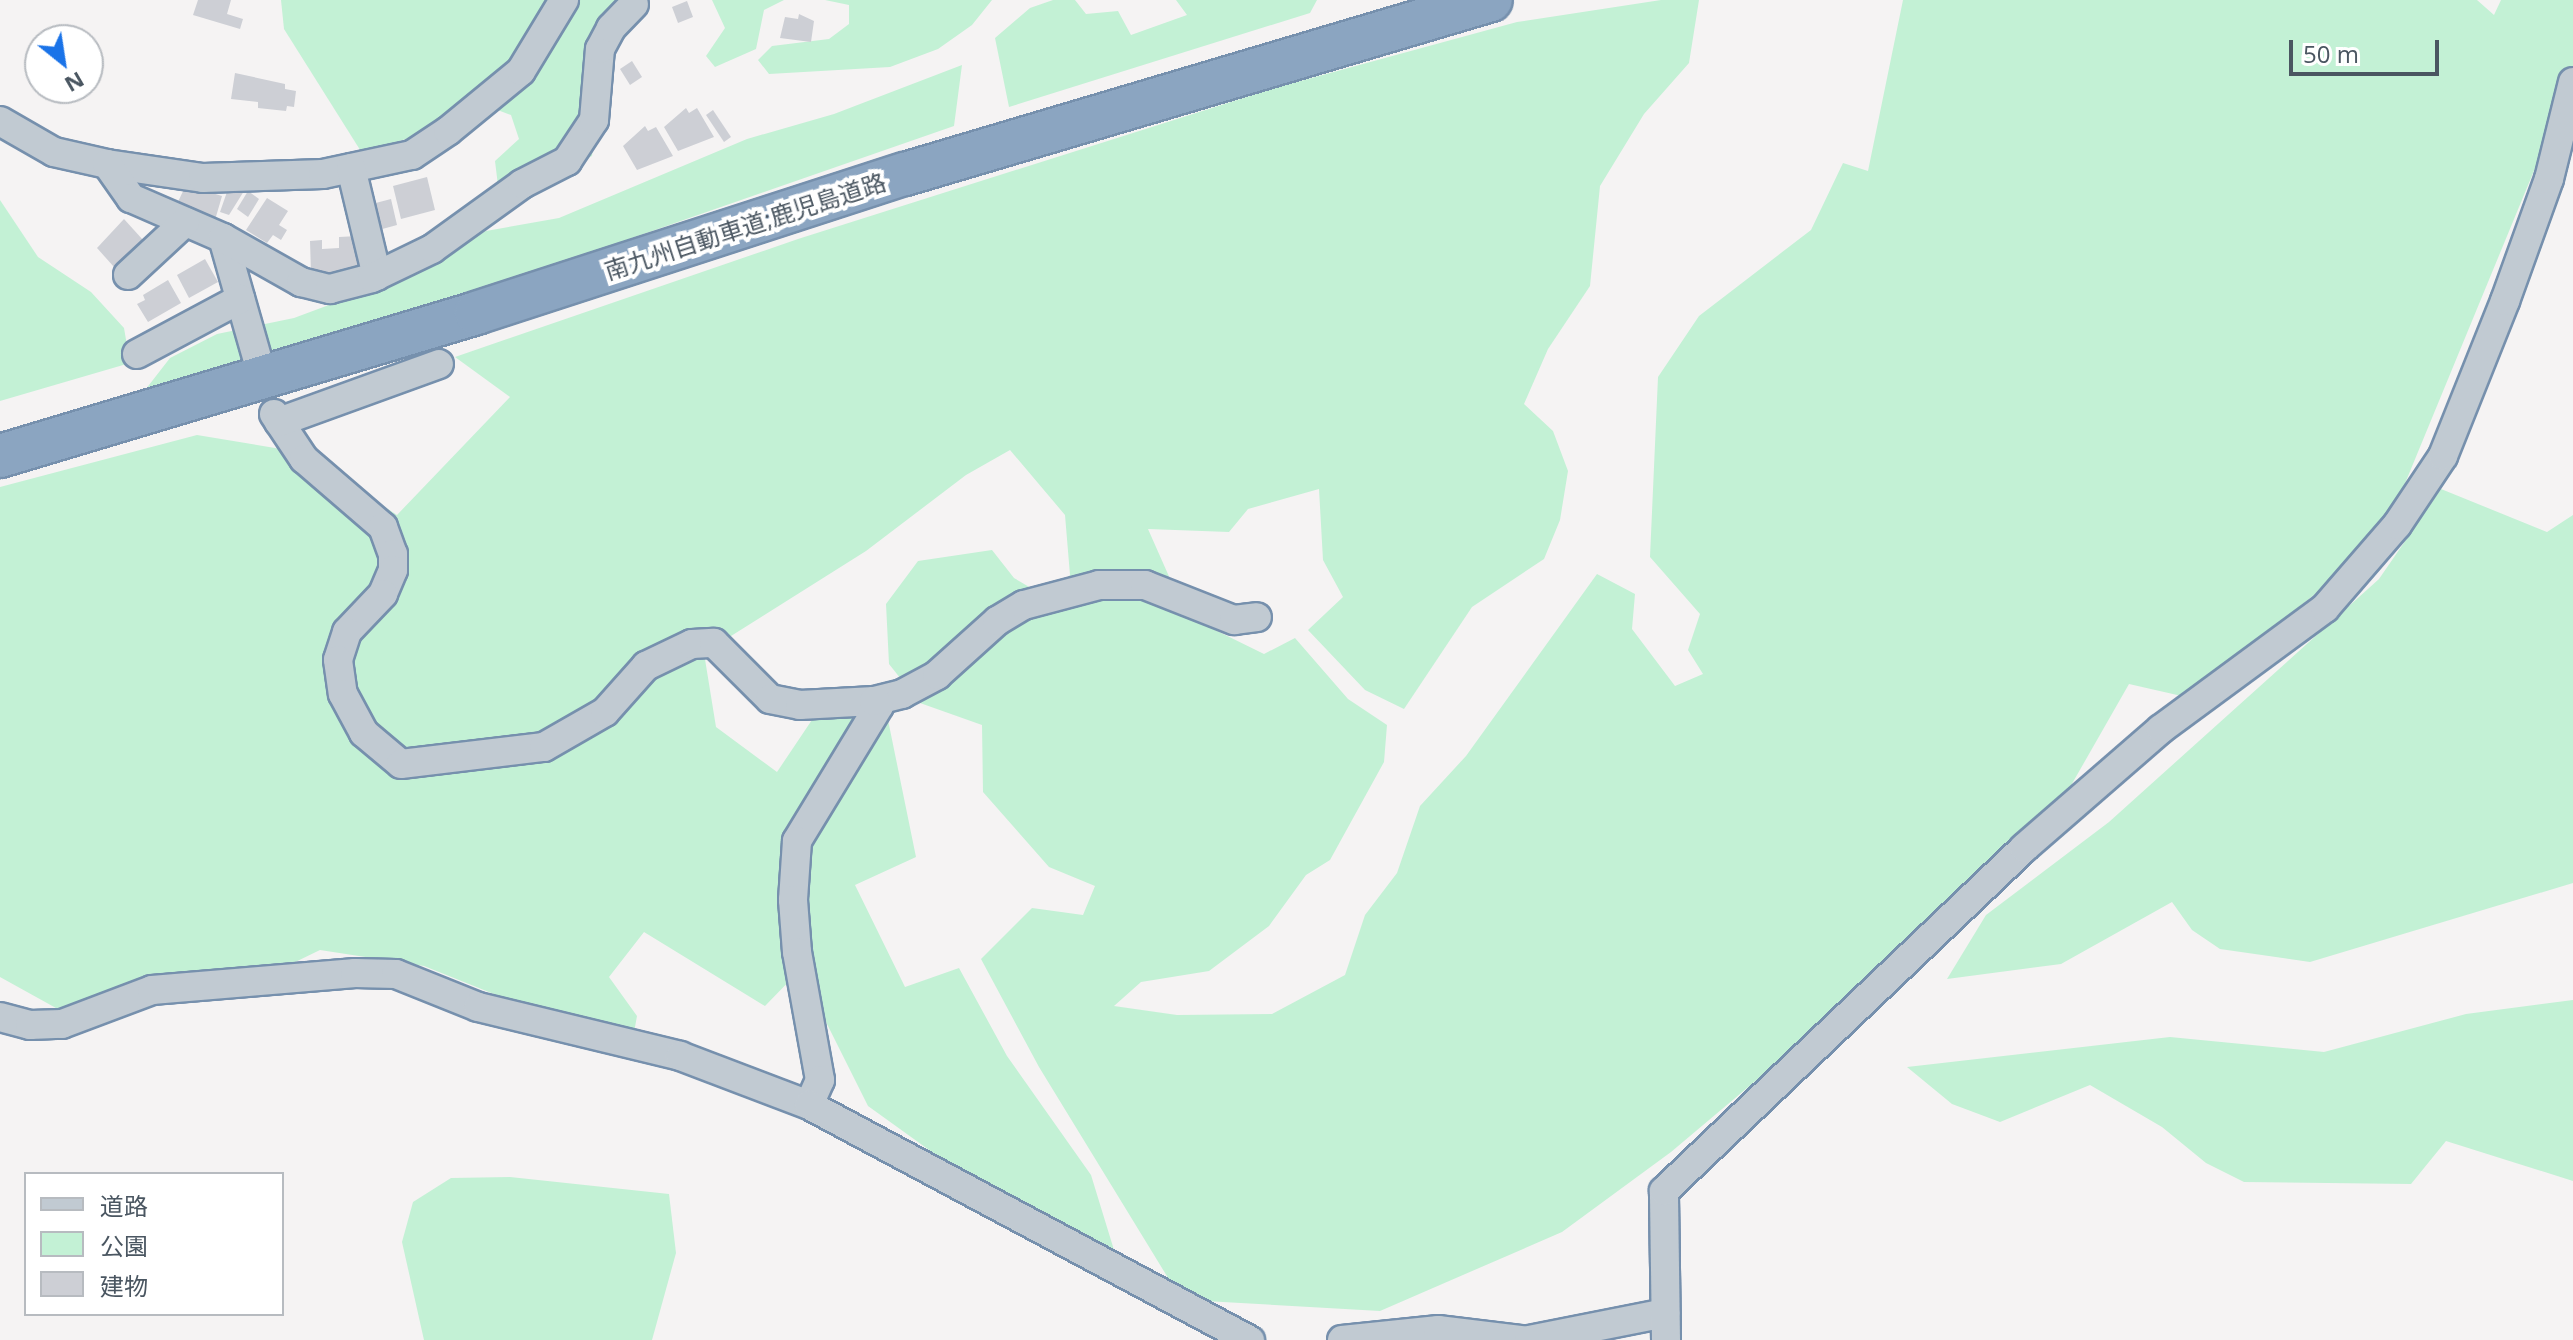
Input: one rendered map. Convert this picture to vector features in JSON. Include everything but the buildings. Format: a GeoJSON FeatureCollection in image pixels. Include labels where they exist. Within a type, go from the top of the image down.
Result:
{"type":"FeatureCollection","features":[{"type":"Feature","properties":{"kind":"highway","name":"南九州自動車道;鹿児島道路"},"geometry":{"type":"LineString","coordinates":[[0,456],[476,313],[905,174],[1491,0]]}},
{"type":"Feature","properties":{"kind":"street"},"geometry":{"type":"LineString","coordinates":[[0,121],[54,152],[107,164],[203,178],[323,174],[412,155],[448,131],[521,71],[564,0]]}},
{"type":"Feature","properties":{"kind":"street"},"geometry":{"type":"LineString","coordinates":[[107,164],[131,198],[223,238],[301,282],[330,289],[377,276],[432,249],[522,184],[567,161],[594,120],[600,49],[611,28],[634,4]]}},
{"type":"Feature","properties":{"kind":"street"},"geometry":{"type":"LineString","coordinates":[[1529,1340],[1666,1326],[1664,1191],[2024,848],[2161,729],[2325,608],[2397,525],[2443,456],[2505,301],[2549,179],[2573,82]]}},
{"type":"Feature","properties":{"kind":"street"},"geometry":{"type":"LineString","coordinates":[[351,168],[377,276]]}},
{"type":"Feature","properties":{"kind":"street"},"geometry":{"type":"LineString","coordinates":[[128,275],[185,222]]}},
{"type":"Feature","properties":{"kind":"street"},"geometry":{"type":"LineString","coordinates":[[223,238],[259,364]]}},
{"type":"Feature","properties":{"kind":"street"},"geometry":{"type":"LineString","coordinates":[[137,354],[240,299]]}},
{"type":"Feature","properties":{"kind":"street"},"geometry":{"type":"LineString","coordinates":[[439,364],[276,418],[304,459],[383,527],[393,554],[393,570],[383,594],[347,632],[338,660],[343,694],[364,733],[401,764],[544,747],[605,712],[646,666],[692,644],[714,643],[770,699],[800,705],[874,701],[902,694],[937,675],[997,621],[1024,605],[1099,585],[1145,585],[1234,620],[1257,617]]}},
{"type":"Feature","properties":{"kind":"street"},"geometry":{"type":"LineString","coordinates":[[809,1105],[820,1080],[797,952],[797,841],[879,706],[874,701]]}},
{"type":"Feature","properties":{"kind":"street"},"geometry":{"type":"LineString","coordinates":[[0,1017],[30,1025],[62,1024],[152,990],[355,973],[396,974],[478,1007],[680,1056],[809,1105],[1250,1340]]}},
{"type":"Feature","properties":{"kind":"street"},"geometry":{"type":"LineString","coordinates":[[1342,1340],[1438,1330],[1522,1340]]}},
{"type":"Feature","properties":{"kind":"green space"},"geometry":{"type":"Polygon","coordinates":[[[281,0],[561,0],[531,49],[459,122],[362,153],[284,29],[281,0]]]}},
{"type":"Feature","properties":{"kind":"green space"},"geometry":{"type":"Polygon","coordinates":[[[575,0],[633,0],[608,21],[592,156],[500,202],[495,161],[519,139],[511,115],[495,109],[575,0]]]}},
{"type":"Feature","properties":{"kind":"green space"},"geometry":{"type":"Polygon","coordinates":[[[712,0],[784,0],[764,10],[756,49],[715,67],[706,56],[725,28],[712,0]]]}},
{"type":"Feature","properties":{"kind":"green space"},"geometry":{"type":"Polygon","coordinates":[[[825,0],[992,0],[972,25],[938,49],[890,67],[769,74],[758,60],[772,46],[829,39],[849,24],[849,5],[825,0]]]}},
{"type":"Feature","properties":{"kind":"green space"},"geometry":{"type":"Polygon","coordinates":[[[1053,0],[1075,0],[1086,14],[1118,11],[1131,35],[1187,15],[1176,0],[1317,0],[1310,13],[1009,107],[995,38],[1030,8],[1053,0]]]}},
{"type":"Feature","properties":{"kind":"green space"},"geometry":{"type":"Polygon","coordinates":[[[1661,0],[1699,0],[1689,63],[1644,114],[1600,186],[1590,286],[1548,349],[1524,404],[1553,431],[1568,471],[1560,520],[1544,559],[1472,607],[1404,709],[1365,690],[1308,630],[1343,597],[1323,560],[1319,489],[1248,509],[1229,532],[1148,529],[1175,590],[1207,626],[1264,654],[1295,638],[1348,699],[1387,725],[1384,762],[1330,860],[1306,875],[1269,926],[1209,971],[1141,982],[1114,1006],[1177,1015],[1272,1014],[1345,975],[1365,915],[1397,873],[1420,806],[1466,756],[1597,574],[1635,594],[1632,629],[1675,686],[1703,674],[1688,650],[1700,614],[1650,557],[1658,377],[1699,316],[1811,230],[1843,163],[1868,171],[1903,0],[2477,0],[2494,15],[2501,0],[2573,0],[2573,76],[2399,498],[2340,574],[2186,697],[2129,684],[2069,789],[1922,941],[1671,1152],[1562,1232],[1380,1311],[1205,1301],[1173,1286],[1039,1067],[981,959],[1032,908],[1083,915],[1095,886],[1049,867],[983,792],[982,725],[920,703],[889,664],[886,604],[918,561],[992,550],[1014,578],[1048,598],[1070,575],[1065,515],[1010,450],[966,475],[866,551],[704,653],[716,727],[777,772],[824,702],[887,715],[916,857],[855,885],[905,987],[959,968],[1007,1056],[1091,1175],[1114,1250],[1000,1201],[868,1106],[800,970],[765,1006],[644,932],[609,977],[637,1016],[631,1049],[424,966],[320,950],[287,966],[74,1018],[0,977],[0,487],[197,435],[305,453],[397,515],[510,397],[455,357],[798,239],[1275,88],[1517,22],[1661,0]]]}},
{"type":"Feature","properties":{"kind":"green space"},"geometry":{"type":"Polygon","coordinates":[[[962,65],[954,126],[471,294],[142,394],[170,358],[217,334],[294,318],[361,293],[486,231],[559,218],[747,139],[834,114],[962,65]]]}},
{"type":"Feature","properties":{"kind":"green space"},"geometry":{"type":"Polygon","coordinates":[[[0,200],[38,257],[91,292],[124,328],[130,363],[0,401],[0,200]]]}},
{"type":"Feature","properties":{"kind":"green space"},"geometry":{"type":"Polygon","coordinates":[[[2441,489],[2547,532],[2573,515],[2573,883],[2310,962],[2220,949],[2192,930],[2172,902],[2061,964],[1947,979],[1986,915],[2109,822],[2379,579],[2441,489]]]}},
{"type":"Feature","properties":{"kind":"green space"},"geometry":{"type":"Polygon","coordinates":[[[2573,1000],[2573,1181],[2446,1141],[2411,1184],[2244,1182],[2206,1163],[2162,1127],[2090,1085],[2000,1122],[1952,1104],[1907,1067],[2170,1037],[2324,1052],[2466,1014],[2573,1000]]]}},
{"type":"Feature","properties":{"kind":"green space"},"geometry":{"type":"Polygon","coordinates":[[[510,1177],[669,1194],[676,1253],[652,1340],[424,1340],[402,1242],[413,1202],[451,1178],[510,1177]]]}}]}
